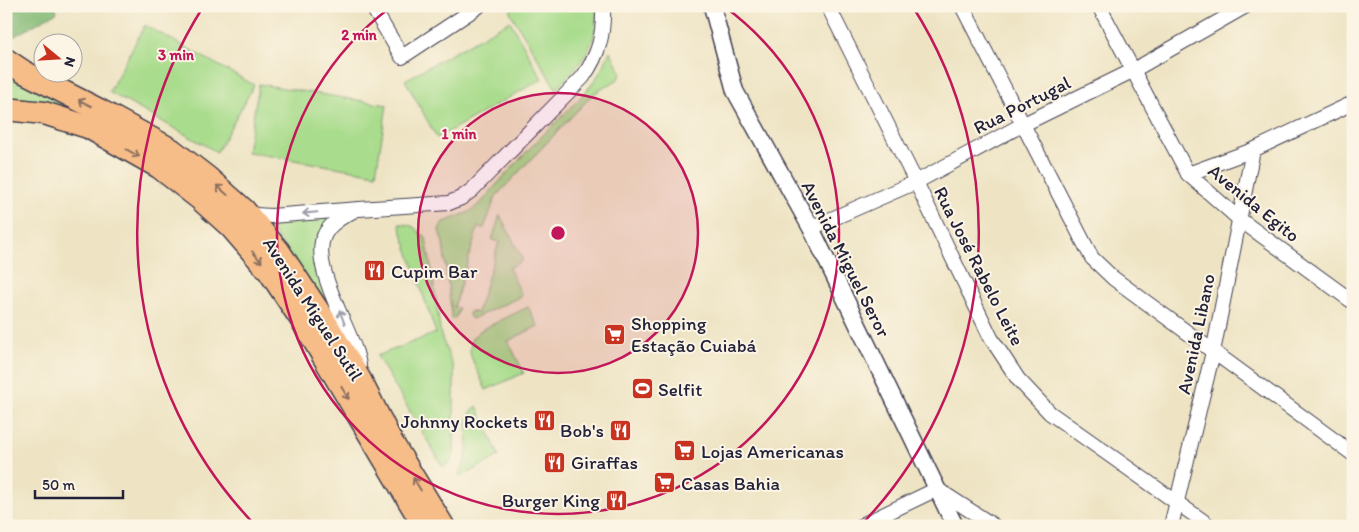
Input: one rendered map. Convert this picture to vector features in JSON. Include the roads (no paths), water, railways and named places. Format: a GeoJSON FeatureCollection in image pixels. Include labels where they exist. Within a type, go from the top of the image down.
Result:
{"type":"FeatureCollection","features":[{"type":"Feature","properties":{"kind":"highway","name":"Avenida Miguel Sutil"},"geometry":{"type":"LineString","coordinates":[[6,60],[24,72],[172,150],[208,178],[244,210],[278,250],[301,283],[360,380],[391,441],[443,526]]}},
{"type":"Feature","properties":{"kind":"highway","name":"Avenida Miguel Sutil"},"geometry":{"type":"LineString","coordinates":[[6,109],[44,112],[88,127],[160,167],[231,227],[269,271],[303,322],[424,526]]}},
{"type":"Feature","properties":{"kind":"street"},"geometry":{"type":"LineString","coordinates":[[372,6],[402,58],[479,6]]}},
{"type":"Feature","properties":{"kind":"street"},"geometry":{"type":"LineString","coordinates":[[244,210],[256,215],[271,216],[358,208],[449,203],[461,198],[472,190],[583,77],[595,57],[601,39],[603,6]]}},
{"type":"Feature","properties":{"kind":"street","name":"Avenida Miguel Seror"},"geometry":{"type":"LineString","coordinates":[[712,6],[735,91],[811,228],[955,526]]}},
{"type":"Feature","properties":{"kind":"street","name":"Rua José Rabelo Leite"},"geometry":{"type":"LineString","coordinates":[[828,6],[991,338],[1018,379],[1050,413],[1210,526]]}},
{"type":"Feature","properties":{"kind":"street"},"geometry":{"type":"LineString","coordinates":[[962,6],[1092,258],[1113,278],[1353,454]]}},
{"type":"Feature","properties":{"kind":"street","name":"Avenida Egito"},"geometry":{"type":"LineString","coordinates":[[1099,6],[1188,174],[1239,219],[1353,302]]}},
{"type":"Feature","properties":{"kind":"street","name":"Rua Portugal"},"geometry":{"type":"LineString","coordinates":[[811,228],[916,182],[1022,125],[1132,71],[1246,6]]}},
{"type":"Feature","properties":{"kind":"street"},"geometry":{"type":"LineString","coordinates":[[1188,174],[1253,150],[1351,105]]}},
{"type":"Feature","properties":{"kind":"street","name":"Avenida Libano"},"geometry":{"type":"LineString","coordinates":[[1172,526],[1213,352],[1253,150]]}},
{"type":"Feature","properties":{"kind":"street"},"geometry":{"type":"LineString","coordinates":[[358,208],[343,216],[324,234],[321,244],[321,257],[324,273],[355,350],[360,380]]}},
{"type":"Feature","properties":{"kind":"street"},"geometry":{"type":"LineString","coordinates":[[864,524],[937,489],[994,526]]}},
{"type":"Feature","properties":{"kind":"place","name":"Cupim Bar"},"geometry":{"type":"Point","coordinates":[375,271]}},
{"type":"Feature","properties":{"kind":"place","name":"Shopping Estação Cuiabá"},"geometry":{"type":"Point","coordinates":[615,334]}},
{"type":"Feature","properties":{"kind":"place","name":"Selfit"},"geometry":{"type":"Point","coordinates":[642,389]}},
{"type":"Feature","properties":{"kind":"place","name":"Johnny Rockets"},"geometry":{"type":"Point","coordinates":[544,421]}},
{"type":"Feature","properties":{"kind":"place","name":"Bob's"},"geometry":{"type":"Point","coordinates":[620,430]}},
{"type":"Feature","properties":{"kind":"place","name":"Lojas Americanas"},"geometry":{"type":"Point","coordinates":[685,451]}},
{"type":"Feature","properties":{"kind":"place","name":"Giraffas"},"geometry":{"type":"Point","coordinates":[555,462]}},
{"type":"Feature","properties":{"kind":"place","name":"Casas Bahia"},"geometry":{"type":"Point","coordinates":[665,483]}},
{"type":"Feature","properties":{"kind":"place","name":"Burger King"},"geometry":{"type":"Point","coordinates":[616,500]}}]}
